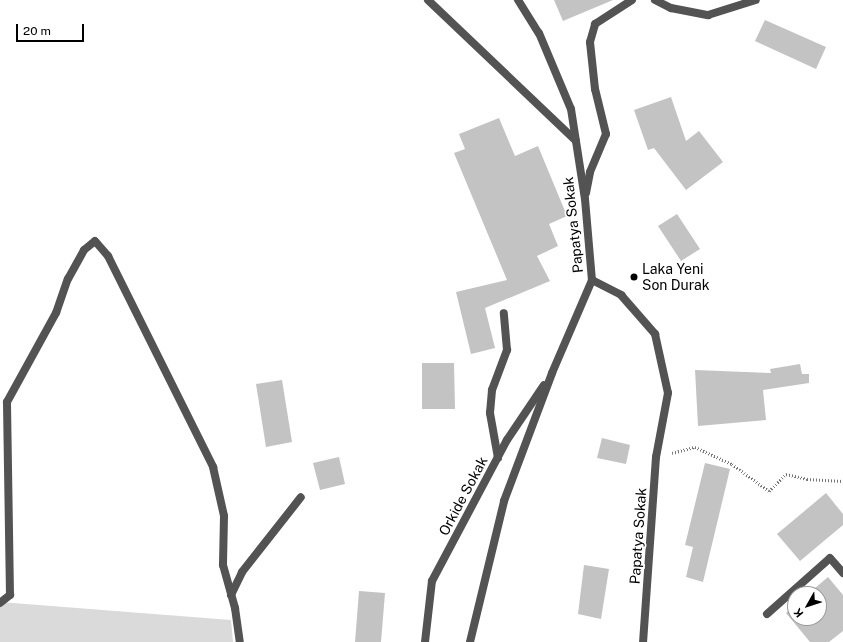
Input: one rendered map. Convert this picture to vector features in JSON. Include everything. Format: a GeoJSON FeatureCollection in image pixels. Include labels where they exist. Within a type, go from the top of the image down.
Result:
{"type":"FeatureCollection","features":[{"type":"Feature","properties":{"kind":"street"},"geometry":{"type":"LineString","coordinates":[[428,0],[576,141]]}},
{"type":"Feature","properties":{"kind":"street","name":"Papatya Sokak"},"geometry":{"type":"LineString","coordinates":[[518,0],[538,33],[572,109],[585,199],[592,280],[621,295],[655,334],[668,393],[656,457],[643,642]]}},
{"type":"Feature","properties":{"kind":"street"},"geometry":{"type":"LineString","coordinates":[[585,199],[590,172],[606,134],[595,89],[590,42],[595,24],[632,0]]}},
{"type":"Feature","properties":{"kind":"street"},"geometry":{"type":"LineString","coordinates":[[655,0],[671,8],[708,15],[756,0]]}},
{"type":"Feature","properties":{"kind":"street"},"geometry":{"type":"LineString","coordinates":[[0,603],[10,595],[7,402],[56,313],[68,279],[80,256],[95,241],[108,256],[213,467],[224,516],[223,565],[231,595],[240,642]]}},
{"type":"Feature","properties":{"kind":"street","name":"Orkide Sokak"},"geometry":{"type":"LineString","coordinates":[[470,642],[504,501],[552,373],[592,280]]}},
{"type":"Feature","properties":{"kind":"street"},"geometry":{"type":"LineString","coordinates":[[498,458],[490,413],[492,390],[507,350],[504,313]]}},
{"type":"Feature","properties":{"kind":"street","name":"Orkide Sokak"},"geometry":{"type":"LineString","coordinates":[[425,642],[432,581],[498,458],[552,373]]}},
{"type":"Feature","properties":{"kind":"street"},"geometry":{"type":"LineString","coordinates":[[231,595],[242,572],[301,497]]}},
{"type":"Feature","properties":{"kind":"street"},"geometry":{"type":"LineString","coordinates":[[767,614],[830,558],[843,573]]}},
{"type":"Feature","properties":{"kind":"path"},"geometry":{"type":"LineString","coordinates":[[656,457],[695,447],[732,464],[769,491],[786,474],[807,479],[843,481]]}},
{"type":"Feature","properties":{"kind":"shaded area"},"geometry":{"type":"Polygon","coordinates":[[[0,602],[231,620],[233,642],[0,642],[0,602]]]}},
{"type":"Feature","properties":{"kind":"building"},"geometry":{"type":"Polygon","coordinates":[[[554,0],[613,0],[563,21],[554,0]]]}},
{"type":"Feature","properties":{"kind":"building"},"geometry":{"type":"Polygon","coordinates":[[[765,20],[826,47],[816,69],[755,41],[765,20]]]}},
{"type":"Feature","properties":{"kind":"building"},"geometry":{"type":"Polygon","coordinates":[[[671,97],[686,141],[699,131],[723,162],[686,190],[654,148],[648,150],[634,110],[671,97]]]}},
{"type":"Feature","properties":{"kind":"building"},"geometry":{"type":"Polygon","coordinates":[[[499,118],[515,156],[538,146],[567,216],[549,224],[558,246],[537,256],[550,281],[485,308],[495,348],[471,354],[456,292],[507,280],[454,153],[465,149],[459,134],[499,118]]]}},
{"type":"Feature","properties":{"kind":"building"},"geometry":{"type":"Polygon","coordinates":[[[677,214],[700,249],[681,261],[658,226],[677,214]]]}},
{"type":"Feature","properties":{"kind":"building"},"geometry":{"type":"Polygon","coordinates":[[[422,363],[454,363],[455,409],[422,409],[422,363]]]}},
{"type":"Feature","properties":{"kind":"building"},"geometry":{"type":"Polygon","coordinates":[[[800,364],[802,374],[809,374],[809,383],[763,390],[766,420],[698,426],[695,370],[771,373],[770,369],[800,364]]]}},
{"type":"Feature","properties":{"kind":"building"},"geometry":{"type":"Polygon","coordinates":[[[282,380],[292,442],[266,447],[256,384],[282,380]]]}},
{"type":"Feature","properties":{"kind":"building"},"geometry":{"type":"Polygon","coordinates":[[[602,438],[630,445],[626,464],[597,458],[602,438]]]}},
{"type":"Feature","properties":{"kind":"building"},"geometry":{"type":"Polygon","coordinates":[[[339,457],[345,484],[320,490],[313,463],[339,457]]]}},
{"type":"Feature","properties":{"kind":"building"},"geometry":{"type":"Polygon","coordinates":[[[705,463],[730,469],[703,582],[686,577],[693,547],[685,545],[705,463]]]}},
{"type":"Feature","properties":{"kind":"building"},"geometry":{"type":"Polygon","coordinates":[[[826,493],[843,514],[843,525],[800,561],[777,534],[826,493]]]}},
{"type":"Feature","properties":{"kind":"building"},"geometry":{"type":"Polygon","coordinates":[[[584,565],[609,569],[601,619],[578,614],[584,565]]]}},
{"type":"Feature","properties":{"kind":"building"},"geometry":{"type":"Polygon","coordinates":[[[828,577],[843,595],[843,631],[829,642],[810,642],[797,626],[827,626],[827,586],[817,586],[828,577]]]}},
{"type":"Feature","properties":{"kind":"building"},"geometry":{"type":"Polygon","coordinates":[[[359,591],[385,593],[381,642],[355,642],[359,591]]]}},
{"type":"Feature","properties":{"kind":"place","name":"Laka Yeni Son Durak"},"geometry":{"type":"Point","coordinates":[634,277]}}]}
